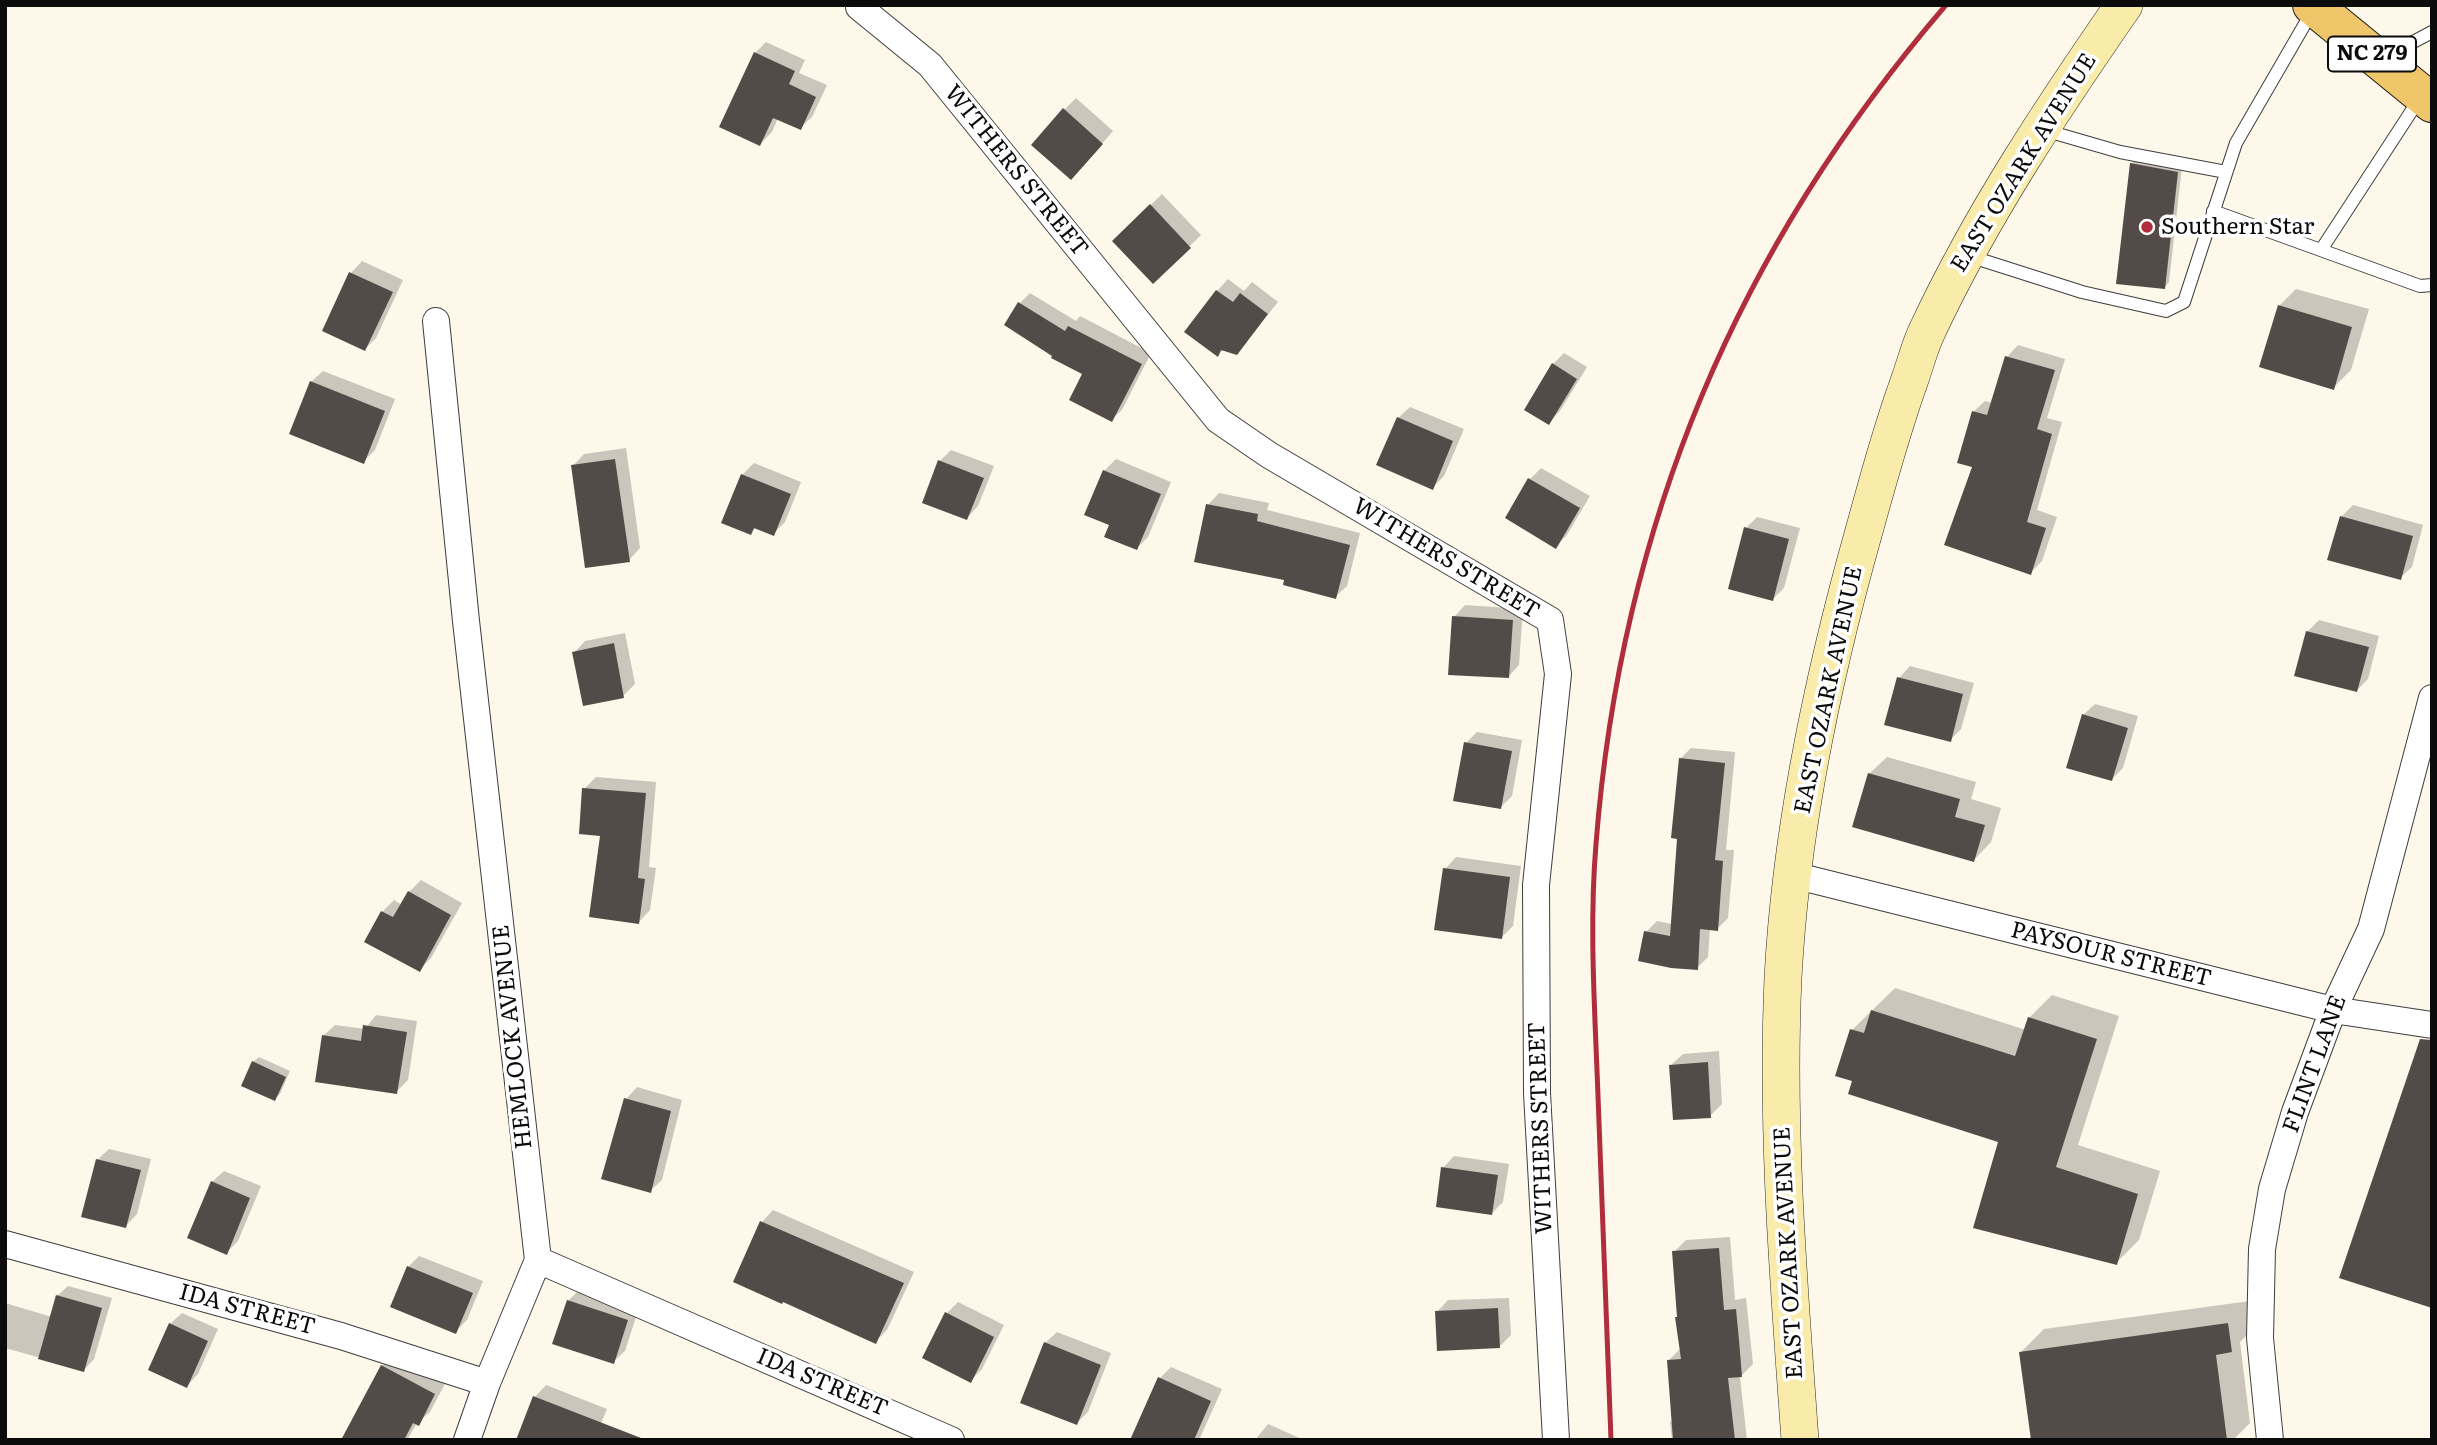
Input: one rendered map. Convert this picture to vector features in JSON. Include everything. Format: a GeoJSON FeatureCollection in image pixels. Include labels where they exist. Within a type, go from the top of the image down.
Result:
{"type":"FeatureCollection","features":[{"type":"Feature","properties":{"kind":"main road","name":"EAST OZARK AVENUE"},"geometry":{"type":"LineString","coordinates":[[1800,1440],[1784,1203],[1781,1062],[1783,976],[1793,875],[1813,745],[1845,597],[1891,433],[1926,333],[1965,255],[2041,129],[2124,5]]}},
{"type":"Feature","properties":{"kind":"main road","name":"NC 279"},"geometry":{"type":"LineString","coordinates":[[2313,6],[2427,99]]}},
{"type":"Feature","properties":{"kind":"street","name":"WITHERS STREET"},"geometry":{"type":"LineString","coordinates":[[859,7],[930,65],[1218,419],[1269,455],[1550,620],[1558,674],[1536,885],[1536,1093],[1556,1440]]}},
{"type":"Feature","properties":{"kind":"street","name":"HEMLOCK AVENUE"},"geometry":{"type":"LineString","coordinates":[[436,321],[466,621],[538,1260],[487,1383],[467,1440]]}},
{"type":"Feature","properties":{"kind":"street","name":"FLINT LANE"},"geometry":{"type":"LineString","coordinates":[[2270,1440],[2260,1338],[2262,1249],[2272,1189],[2295,1112],[2333,1010],[2371,929],[2432,698]]}},
{"type":"Feature","properties":{"kind":"street","name":"PAYSOUR STREET"},"geometry":{"type":"LineString","coordinates":[[1793,875],[2333,1010],[2432,1025]]}},
{"type":"Feature","properties":{"kind":"street","name":"IDA STREET"},"geometry":{"type":"LineString","coordinates":[[5,1244],[341,1336],[487,1383]]}},
{"type":"Feature","properties":{"kind":"street","name":"IDA STREET"},"geometry":{"type":"LineString","coordinates":[[538,1260],[951,1440]]}},
{"type":"Feature","properties":{"kind":"lane"},"geometry":{"type":"LineString","coordinates":[[1965,255],[2082,292],[2166,311],[2184,302],[2236,143],[2313,6]]}},
{"type":"Feature","properties":{"kind":"lane"},"geometry":{"type":"LineString","coordinates":[[2379,60],[2432,32]]}},
{"type":"Feature","properties":{"kind":"lane"},"geometry":{"type":"LineString","coordinates":[[2321,250],[2427,99]]}},
{"type":"Feature","properties":{"kind":"lane"},"geometry":{"type":"LineString","coordinates":[[2041,129],[2120,152],[2225,172]]}},
{"type":"Feature","properties":{"kind":"lane"},"geometry":{"type":"LineString","coordinates":[[2213,211],[2420,286],[2432,285]]}},
{"type":"Feature","properties":{"kind":"building"},"geometry":{"type":"Polygon","coordinates":[[[754,52],[795,71],[789,84],[816,97],[801,130],[773,118],[760,146],[719,127],[754,52]]]}},
{"type":"Feature","properties":{"kind":"building"},"geometry":{"type":"Polygon","coordinates":[[[1063,108],[1103,144],[1071,180],[1031,145],[1063,108]]]}},
{"type":"Feature","properties":{"kind":"building","name":"Southern Star"},"geometry":{"type":"Polygon","coordinates":[[[2130,163],[2178,172],[2165,289],[2116,284],[2130,163]]]}},
{"type":"Feature","properties":{"kind":"building"},"geometry":{"type":"Polygon","coordinates":[[[1150,204],[1191,248],[1153,284],[1112,241],[1150,204]]]}},
{"type":"Feature","properties":{"kind":"building"},"geometry":{"type":"Polygon","coordinates":[[[349,272],[393,292],[365,351],[322,331],[349,272]]]}},
{"type":"Feature","properties":{"kind":"building"},"geometry":{"type":"Polygon","coordinates":[[[1216,290],[1233,302],[1240,293],[1268,314],[1237,355],[1221,350],[1218,357],[1184,332],[1216,290]]]}},
{"type":"Feature","properties":{"kind":"building"},"geometry":{"type":"Polygon","coordinates":[[[1018,302],[1065,331],[1068,326],[1142,364],[1112,422],[1069,400],[1082,374],[1051,358],[1052,356],[1004,325],[1018,302]]]}},
{"type":"Feature","properties":{"kind":"building"},"geometry":{"type":"Polygon","coordinates":[[[2278,305],[2352,327],[2334,390],[2259,367],[2278,305]]]}},
{"type":"Feature","properties":{"kind":"building"},"geometry":{"type":"Polygon","coordinates":[[[2005,356],[2055,370],[2037,429],[2052,434],[2027,522],[2046,528],[2031,575],[1944,545],[1972,467],[1957,463],[1972,411],[1987,415],[2005,356]]]}},
{"type":"Feature","properties":{"kind":"building"},"geometry":{"type":"Polygon","coordinates":[[[1552,363],[1577,379],[1549,425],[1524,410],[1552,363]]]}},
{"type":"Feature","properties":{"kind":"building"},"geometry":{"type":"Polygon","coordinates":[[[310,381],[385,411],[364,464],[289,434],[310,381]]]}},
{"type":"Feature","properties":{"kind":"building"},"geometry":{"type":"Polygon","coordinates":[[[1397,417],[1453,441],[1433,490],[1376,465],[1397,417]]]}},
{"type":"Feature","properties":{"kind":"building"},"geometry":{"type":"Polygon","coordinates":[[[615,459],[630,562],[585,568],[571,465],[615,459]]]}},
{"type":"Feature","properties":{"kind":"building"},"geometry":{"type":"Polygon","coordinates":[[[938,460],[984,478],[967,520],[922,503],[938,460]]]}},
{"type":"Feature","properties":{"kind":"building"},"geometry":{"type":"Polygon","coordinates":[[[1103,470],[1161,494],[1137,550],[1104,537],[1109,525],[1084,515],[1103,470]]]}},
{"type":"Feature","properties":{"kind":"building"},"geometry":{"type":"Polygon","coordinates":[[[741,474],[791,494],[774,536],[754,528],[751,535],[721,523],[741,474]]]}},
{"type":"Feature","properties":{"kind":"building"},"geometry":{"type":"Polygon","coordinates":[[[1528,478],[1580,508],[1556,549],[1505,518],[1528,478]]]}},
{"type":"Feature","properties":{"kind":"building"},"geometry":{"type":"Polygon","coordinates":[[[1206,504],[1258,514],[1257,521],[1350,545],[1336,599],[1283,585],[1284,580],[1194,562],[1206,504]]]}},
{"type":"Feature","properties":{"kind":"building"},"geometry":{"type":"Polygon","coordinates":[[[2340,516],[2413,536],[2401,580],[2327,560],[2340,516]]]}},
{"type":"Feature","properties":{"kind":"building"},"geometry":{"type":"Polygon","coordinates":[[[1744,527],[1789,539],[1773,601],[1728,589],[1744,527]]]}},
{"type":"Feature","properties":{"kind":"building"},"geometry":{"type":"Polygon","coordinates":[[[1452,616],[1513,620],[1509,678],[1448,675],[1452,616]]]}},
{"type":"Feature","properties":{"kind":"building"},"geometry":{"type":"Polygon","coordinates":[[[2306,631],[2369,647],[2357,692],[2294,676],[2306,631]]]}},
{"type":"Feature","properties":{"kind":"building"},"geometry":{"type":"Polygon","coordinates":[[[614,643],[624,698],[583,706],[572,652],[614,643]]]}},
{"type":"Feature","properties":{"kind":"building"},"geometry":{"type":"Polygon","coordinates":[[[1897,677],[1963,694],[1951,742],[1884,725],[1897,677]]]}},
{"type":"Feature","properties":{"kind":"building"},"geometry":{"type":"Polygon","coordinates":[[[2082,714],[2128,728],[2112,781],[2066,768],[2082,714]]]}},
{"type":"Feature","properties":{"kind":"building"},"geometry":{"type":"Polygon","coordinates":[[[1464,742],[1512,751],[1501,809],[1453,801],[1464,742]]]}},
{"type":"Feature","properties":{"kind":"building"},"geometry":{"type":"Polygon","coordinates":[[[1679,758],[1725,763],[1715,860],[1723,861],[1718,931],[1700,929],[1698,970],[1638,961],[1644,931],[1670,936],[1677,839],[1671,838],[1679,758]]]}},
{"type":"Feature","properties":{"kind":"building"},"geometry":{"type":"Polygon","coordinates":[[[1868,773],[1960,799],[1955,817],[1985,825],[1974,862],[1852,827],[1868,773]]]}},
{"type":"Feature","properties":{"kind":"building"},"geometry":{"type":"Polygon","coordinates":[[[582,788],[646,793],[638,878],[645,879],[639,924],[589,917],[600,836],[579,834],[582,788]]]}},
{"type":"Feature","properties":{"kind":"building"},"geometry":{"type":"Polygon","coordinates":[[[1443,868],[1510,877],[1502,939],[1434,930],[1443,868]]]}},
{"type":"Feature","properties":{"kind":"building"},"geometry":{"type":"Polygon","coordinates":[[[408,891],[451,915],[420,972],[364,942],[381,911],[393,917],[408,891]]]}},
{"type":"Feature","properties":{"kind":"building"},"geometry":{"type":"Polygon","coordinates":[[[1871,1010],[2015,1056],[2028,1017],[2097,1039],[2056,1167],[2138,1194],[2117,1265],[1973,1228],[1998,1142],[1848,1094],[1852,1081],[1835,1076],[1850,1029],[1864,1033],[1871,1010]]]}},
{"type":"Feature","properties":{"kind":"building"},"geometry":{"type":"Polygon","coordinates":[[[363,1025],[407,1032],[397,1094],[315,1082],[322,1035],[361,1041],[363,1025]]]}},
{"type":"Feature","properties":{"kind":"building"},"geometry":{"type":"Polygon","coordinates":[[[2420,1039],[2432,1040],[2432,1308],[2339,1278],[2420,1039]]]}},
{"type":"Feature","properties":{"kind":"building"},"geometry":{"type":"Polygon","coordinates":[[[252,1061],[286,1077],[275,1101],[241,1086],[252,1061]]]}},
{"type":"Feature","properties":{"kind":"building"},"geometry":{"type":"Polygon","coordinates":[[[1708,1062],[1711,1118],[1673,1120],[1669,1065],[1708,1062]]]}},
{"type":"Feature","properties":{"kind":"building"},"geometry":{"type":"Polygon","coordinates":[[[624,1098],[671,1111],[651,1193],[601,1179],[624,1098]]]}},
{"type":"Feature","properties":{"kind":"building"},"geometry":{"type":"Polygon","coordinates":[[[96,1159],[141,1170],[126,1228],[81,1217],[96,1159]]]}},
{"type":"Feature","properties":{"kind":"building"},"geometry":{"type":"Polygon","coordinates":[[[1441,1167],[1498,1175],[1492,1215],[1436,1207],[1441,1167]]]}},
{"type":"Feature","properties":{"kind":"building"},"geometry":{"type":"Polygon","coordinates":[[[211,1181],[250,1198],[227,1255],[187,1238],[211,1181]]]}},
{"type":"Feature","properties":{"kind":"building"},"geometry":{"type":"Polygon","coordinates":[[[760,1221],[904,1283],[876,1344],[733,1282],[760,1221]]]}},
{"type":"Feature","properties":{"kind":"building"},"geometry":{"type":"Polygon","coordinates":[[[1719,1248],[1724,1310],[1736,1309],[1739,1340],[1742,1377],[1728,1378],[1735,1440],[1673,1440],[1667,1360],[1681,1359],[1675,1317],[1672,1251],[1719,1248]]]}},
{"type":"Feature","properties":{"kind":"building"},"geometry":{"type":"Polygon","coordinates":[[[407,1266],[473,1293],[456,1334],[390,1307],[407,1266]]]}},
{"type":"Feature","properties":{"kind":"building"},"geometry":{"type":"Polygon","coordinates":[[[56,1295],[102,1308],[84,1372],[38,1359],[56,1295]]]}},
{"type":"Feature","properties":{"kind":"building"},"geometry":{"type":"Polygon","coordinates":[[[567,1300],[628,1320],[614,1364],[552,1344],[567,1300]]]}},
{"type":"Feature","properties":{"kind":"building"},"geometry":{"type":"Polygon","coordinates":[[[1498,1308],[1500,1348],[1437,1351],[1435,1311],[1498,1308]]]}},
{"type":"Feature","properties":{"kind":"building"},"geometry":{"type":"Polygon","coordinates":[[[945,1312],[994,1337],[971,1383],[922,1358],[945,1312]]]}},
{"type":"Feature","properties":{"kind":"building"},"geometry":{"type":"Polygon","coordinates":[[[169,1323],[208,1341],[187,1388],[148,1370],[169,1323]]]}},
{"type":"Feature","properties":{"kind":"building"},"geometry":{"type":"Polygon","coordinates":[[[2228,1323],[2232,1352],[2216,1355],[2227,1440],[2031,1440],[2019,1352],[2228,1323]]]}},
{"type":"Feature","properties":{"kind":"building"},"geometry":{"type":"Polygon","coordinates":[[[1044,1342],[1101,1365],[1077,1425],[1020,1403],[1044,1342]]]}},
{"type":"Feature","properties":{"kind":"building"},"geometry":{"type":"Polygon","coordinates":[[[381,1365],[435,1394],[419,1426],[413,1423],[404,1440],[341,1440],[381,1365]]]}},
{"type":"Feature","properties":{"kind":"building"},"geometry":{"type":"Polygon","coordinates":[[[1158,1377],[1211,1401],[1194,1440],[1130,1440],[1158,1377]]]}},
{"type":"Feature","properties":{"kind":"building"},"geometry":{"type":"Polygon","coordinates":[[[533,1396],[641,1438],[641,1440],[516,1440],[533,1396]]]}},
{"type":"Feature","properties":{"kind":"railway"},"geometry":{"type":"LineString","coordinates":[[1611,1440],[1594,1001],[1593,907],[1596,844],[1610,726],[1632,612],[1663,502],[1702,395],[1750,293],[1807,193],[1872,98],[1946,5]]}},
{"type":"Feature","properties":{"kind":"place","name":"Southern Star"},"geometry":{"type":"Point","coordinates":[2147,227]}}]}
